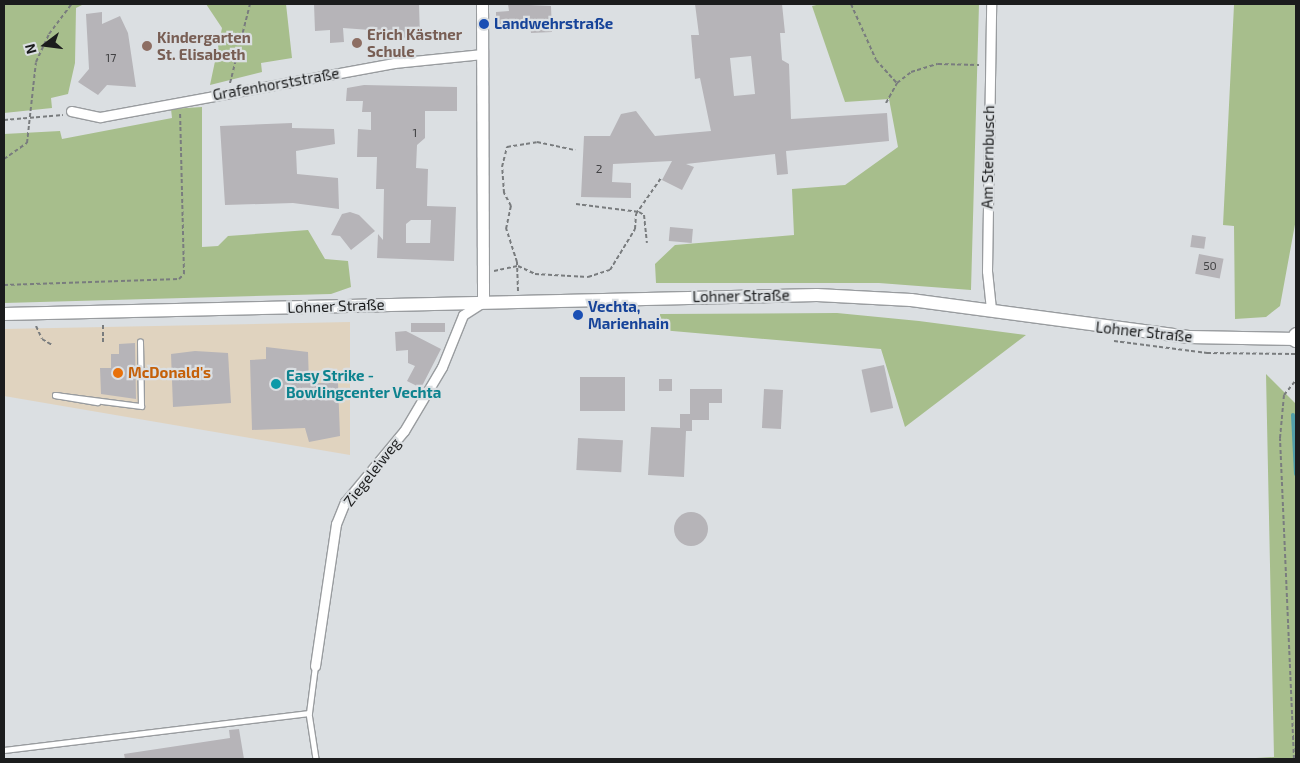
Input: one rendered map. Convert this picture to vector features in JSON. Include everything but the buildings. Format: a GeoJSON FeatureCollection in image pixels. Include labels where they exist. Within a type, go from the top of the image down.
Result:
{"type":"FeatureCollection","features":[{"type":"Feature","properties":{"kind":"main road","name":"Lohner Straße"},"geometry":{"type":"LineString","coordinates":[[4,314],[516,300],[817,295],[991,309],[1180,336],[1296,338]]}},
{"type":"Feature","properties":{"kind":"street"},"geometry":{"type":"LineString","coordinates":[[482,4],[483,302]]}},
{"type":"Feature","properties":{"kind":"street","name":"Am Sternbusch"},"geometry":{"type":"LineString","coordinates":[[991,4],[989,68],[991,309]]}},
{"type":"Feature","properties":{"kind":"street","name":"Grafenhorststraße"},"geometry":{"type":"LineString","coordinates":[[71,112],[100,117],[394,63],[482,54]]}},
{"type":"Feature","properties":{"kind":"street","name":"Ziegeleiweg"},"geometry":{"type":"LineString","coordinates":[[315,666],[336,524],[346,502],[424,400],[463,315],[483,302]]}},
{"type":"Feature","properties":{"kind":"lane"},"geometry":{"type":"LineString","coordinates":[[54,395],[140,406],[140,342]]}},
{"type":"Feature","properties":{"kind":"lane"},"geometry":{"type":"LineString","coordinates":[[315,666],[309,713],[316,759]]}},
{"type":"Feature","properties":{"kind":"lane"},"geometry":{"type":"LineString","coordinates":[[4,750],[309,713]]}},
{"type":"Feature","properties":{"kind":"path"},"geometry":{"type":"LineString","coordinates":[[4,159],[27,143],[36,62],[49,34],[72,4]]}},
{"type":"Feature","properties":{"kind":"path"},"geometry":{"type":"LineString","coordinates":[[228,92],[250,4]]}},
{"type":"Feature","properties":{"kind":"path"},"geometry":{"type":"LineString","coordinates":[[851,4],[876,60],[896,83]]}},
{"type":"Feature","properties":{"kind":"path"},"geometry":{"type":"LineString","coordinates":[[886,103],[896,83],[911,72],[938,64],[989,68]]}},
{"type":"Feature","properties":{"kind":"path"},"geometry":{"type":"LineString","coordinates":[[4,284],[179,279],[184,274],[180,102]]}},
{"type":"Feature","properties":{"kind":"path"},"geometry":{"type":"LineString","coordinates":[[4,120],[55,119],[71,112]]}},
{"type":"Feature","properties":{"kind":"path"},"geometry":{"type":"LineString","coordinates":[[516,300],[518,266],[506,230],[511,206],[504,193],[502,167],[507,147],[537,142],[575,150]]}},
{"type":"Feature","properties":{"kind":"path"},"geometry":{"type":"LineString","coordinates":[[483,272],[518,266],[535,274],[588,277],[610,270],[635,229],[639,212],[661,178]]}},
{"type":"Feature","properties":{"kind":"path"},"geometry":{"type":"LineString","coordinates":[[576,204],[639,212],[644,215],[647,243]]}},
{"type":"Feature","properties":{"kind":"path"},"geometry":{"type":"LineString","coordinates":[[94,325],[112,324]]}},
{"type":"Feature","properties":{"kind":"path"},"geometry":{"type":"LineString","coordinates":[[103,325],[103,343]]}},
{"type":"Feature","properties":{"kind":"path"},"geometry":{"type":"LineString","coordinates":[[31,326],[44,326]]}},
{"type":"Feature","properties":{"kind":"path"},"geometry":{"type":"LineString","coordinates":[[36,326],[42,339],[52,345]]}},
{"type":"Feature","properties":{"kind":"path"},"geometry":{"type":"LineString","coordinates":[[1294,759],[1280,438],[1284,395],[1296,380]]}},
{"type":"Feature","properties":{"kind":"shaded area"},"geometry":{"type":"Polygon","coordinates":[[[350,322],[350,455],[4,396],[4,329],[350,322]]]}},
{"type":"Feature","properties":{"kind":"green space"},"geometry":{"type":"Polygon","coordinates":[[[4,4],[84,4],[76,8],[75,63],[68,94],[51,98],[52,108],[4,113],[4,4]]]}},
{"type":"Feature","properties":{"kind":"green space"},"geometry":{"type":"Polygon","coordinates":[[[206,4],[286,4],[292,58],[261,63],[262,72],[210,85],[222,28],[206,4]]]}},
{"type":"Feature","properties":{"kind":"green space"},"geometry":{"type":"Polygon","coordinates":[[[821,4],[979,4],[971,290],[879,283],[656,283],[655,264],[675,245],[794,235],[792,189],[845,185],[898,147],[889,99],[845,102],[812,6],[821,4]]]}},
{"type":"Feature","properties":{"kind":"green space"},"geometry":{"type":"Polygon","coordinates":[[[1296,4],[1296,219],[1280,306],[1266,317],[1235,319],[1234,226],[1223,225],[1234,5],[1296,4]]]}},
{"type":"Feature","properties":{"kind":"green space"},"geometry":{"type":"Polygon","coordinates":[[[202,107],[202,247],[218,246],[228,236],[308,230],[325,259],[348,261],[351,287],[331,294],[4,303],[4,134],[60,131],[62,139],[172,118],[171,109],[202,107]]]}},
{"type":"Feature","properties":{"kind":"green space"},"geometry":{"type":"Polygon","coordinates":[[[837,313],[919,321],[1026,335],[905,427],[881,349],[661,330],[660,314],[837,313]]]}},
{"type":"Feature","properties":{"kind":"green space"},"geometry":{"type":"Polygon","coordinates":[[[1266,374],[1296,404],[1296,759],[1240,759],[1274,757],[1266,374]]]}},
{"type":"Feature","properties":{"kind":"waterway"},"geometry":{"type":"LineString","coordinates":[[1293,415],[1296,474]]}},
{"type":"Feature","properties":{"kind":"place","name":"Landwehrstraße"},"geometry":{"type":"Point","coordinates":[484,24]}},
{"type":"Feature","properties":{"kind":"place","name":"Erich Kästner Schule"},"geometry":{"type":"Point","coordinates":[357,43]}},
{"type":"Feature","properties":{"kind":"place","name":"Kindergarten St. Elisabeth"},"geometry":{"type":"Point","coordinates":[147,46]}},
{"type":"Feature","properties":{"kind":"place","name":"Vechta, Marienhain"},"geometry":{"type":"Point","coordinates":[578,315]}},
{"type":"Feature","properties":{"kind":"place","name":"McDonald's"},"geometry":{"type":"Point","coordinates":[118,373]}},
{"type":"Feature","properties":{"kind":"place","name":"Easy Strike - Bowlingcenter Vechta"},"geometry":{"type":"Point","coordinates":[276,384]}}]}
